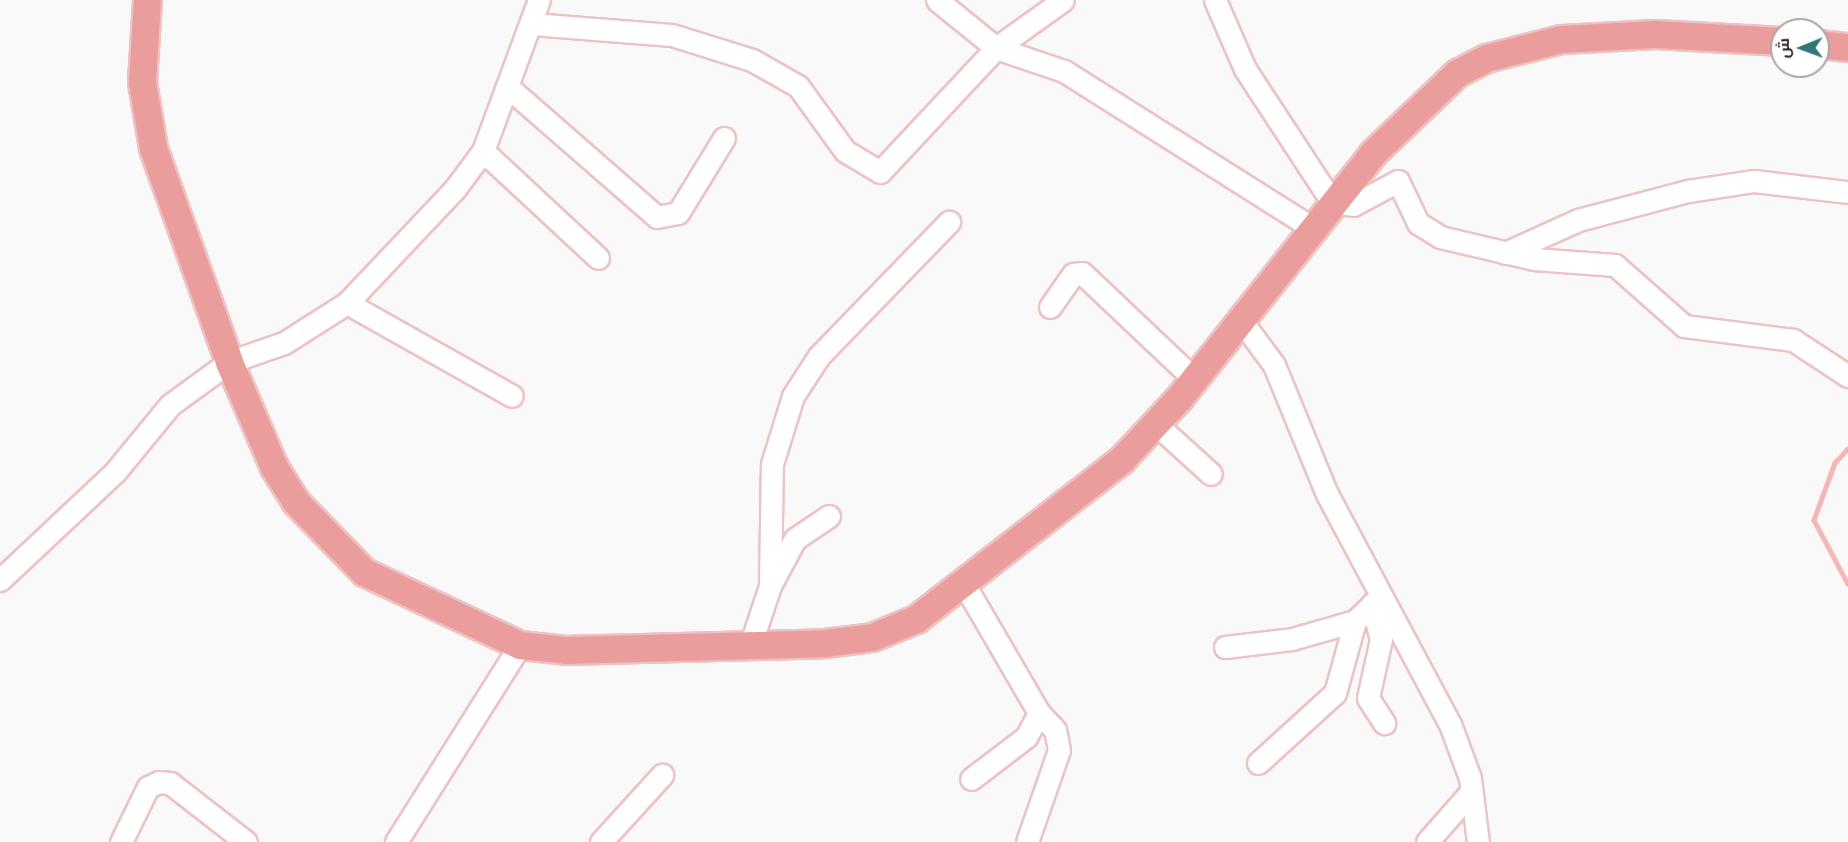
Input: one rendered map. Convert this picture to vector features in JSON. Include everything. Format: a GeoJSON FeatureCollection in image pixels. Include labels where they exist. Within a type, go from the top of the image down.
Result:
{"type":"FeatureCollection","features":[{"type":"Feature","properties":{"kind":"main road"},"geometry":{"type":"LineString","coordinates":[[149,4],[141,82],[153,148],[229,362],[274,467],[338,550],[364,572],[520,645],[565,650],[750,646],[872,637],[916,619],[1084,491],[1156,424],[1194,379],[1332,202],[1423,100],[1486,58],[1561,39],[1599,36],[1770,41]]}},
{"type":"Feature","properties":{"kind":"main road"},"geometry":{"type":"LineString","coordinates":[[1830,45],[1848,47]]}},
{"type":"Feature","properties":{"kind":"street"},"geometry":{"type":"LineString","coordinates":[[0,580],[116,472],[170,405],[229,362],[284,343],[347,303],[483,152],[509,88],[539,0]]}},
{"type":"Feature","properties":{"kind":"street"},"geometry":{"type":"LineString","coordinates":[[937,0],[996,48],[1064,71],[1312,228]]}},
{"type":"Feature","properties":{"kind":"street"},"geometry":{"type":"LineString","coordinates":[[532,24],[672,35],[752,60],[798,86],[845,151],[880,172],[996,48],[1063,0]]}},
{"type":"Feature","properties":{"kind":"street"},"geometry":{"type":"LineString","coordinates":[[1215,0],[1245,69],[1332,202],[1353,205],[1398,181],[1418,223],[1440,237],[1504,253],[1615,265],[1684,326],[1793,340],[1848,376]]}},
{"type":"Feature","properties":{"kind":"street"},"geometry":{"type":"LineString","coordinates":[[509,88],[657,218],[678,213],[724,138]]}},
{"type":"Feature","properties":{"kind":"street"},"geometry":{"type":"LineString","coordinates":[[483,152],[598,258]]}},
{"type":"Feature","properties":{"kind":"street"},"geometry":{"type":"LineString","coordinates":[[1504,253],[1578,220],[1688,191],[1754,181],[1848,192]]}},
{"type":"Feature","properties":{"kind":"street"},"geometry":{"type":"LineString","coordinates":[[770,586],[772,464],[793,396],[819,356],[949,222]]}},
{"type":"Feature","properties":{"kind":"street"},"geometry":{"type":"LineString","coordinates":[[1050,306],[1073,274],[1082,273],[1194,379]]}},
{"type":"Feature","properties":{"kind":"street"},"geometry":{"type":"LineString","coordinates":[[347,303],[512,396]]}},
{"type":"Feature","properties":{"kind":"street"},"geometry":{"type":"LineString","coordinates":[[1240,320],[1274,365],[1327,494],[1375,601],[1450,724],[1470,778],[1469,794],[1478,842]]}},
{"type":"Feature","properties":{"kind":"street"},"geometry":{"type":"LineString","coordinates":[[1156,424],[1211,474]]}},
{"type":"Feature","properties":{"kind":"street"},"geometry":{"type":"LineString","coordinates":[[750,646],[770,586],[795,539],[829,516]]}},
{"type":"Feature","properties":{"kind":"street"},"geometry":{"type":"LineString","coordinates":[[964,584],[1039,713],[1055,730],[1059,750],[1027,842]]}},
{"type":"Feature","properties":{"kind":"street"},"geometry":{"type":"LineString","coordinates":[[1225,647],[1293,639],[1355,621],[1375,601]]}},
{"type":"Feature","properties":{"kind":"street"},"geometry":{"type":"LineString","coordinates":[[1375,601],[1381,639],[1368,698],[1384,723]]}},
{"type":"Feature","properties":{"kind":"street"},"geometry":{"type":"LineString","coordinates":[[1258,763],[1335,693],[1355,621]]}},
{"type":"Feature","properties":{"kind":"street"},"geometry":{"type":"LineString","coordinates":[[396,842],[520,645]]}},
{"type":"Feature","properties":{"kind":"street"},"geometry":{"type":"LineString","coordinates":[[971,779],[1026,737],[1039,713]]}},
{"type":"Feature","properties":{"kind":"street"},"geometry":{"type":"LineString","coordinates":[[601,842],[662,775]]}},
{"type":"Feature","properties":{"kind":"street"},"geometry":{"type":"LineString","coordinates":[[121,842],[148,787],[159,782],[170,783],[246,842]]}},
{"type":"Feature","properties":{"kind":"street"},"geometry":{"type":"LineString","coordinates":[[1427,842],[1469,794]]}},
{"type":"Feature","properties":{"kind":"waterway"},"geometry":{"type":"LineString","coordinates":[[1848,449],[1835,463],[1814,520],[1848,584]]}}]}
